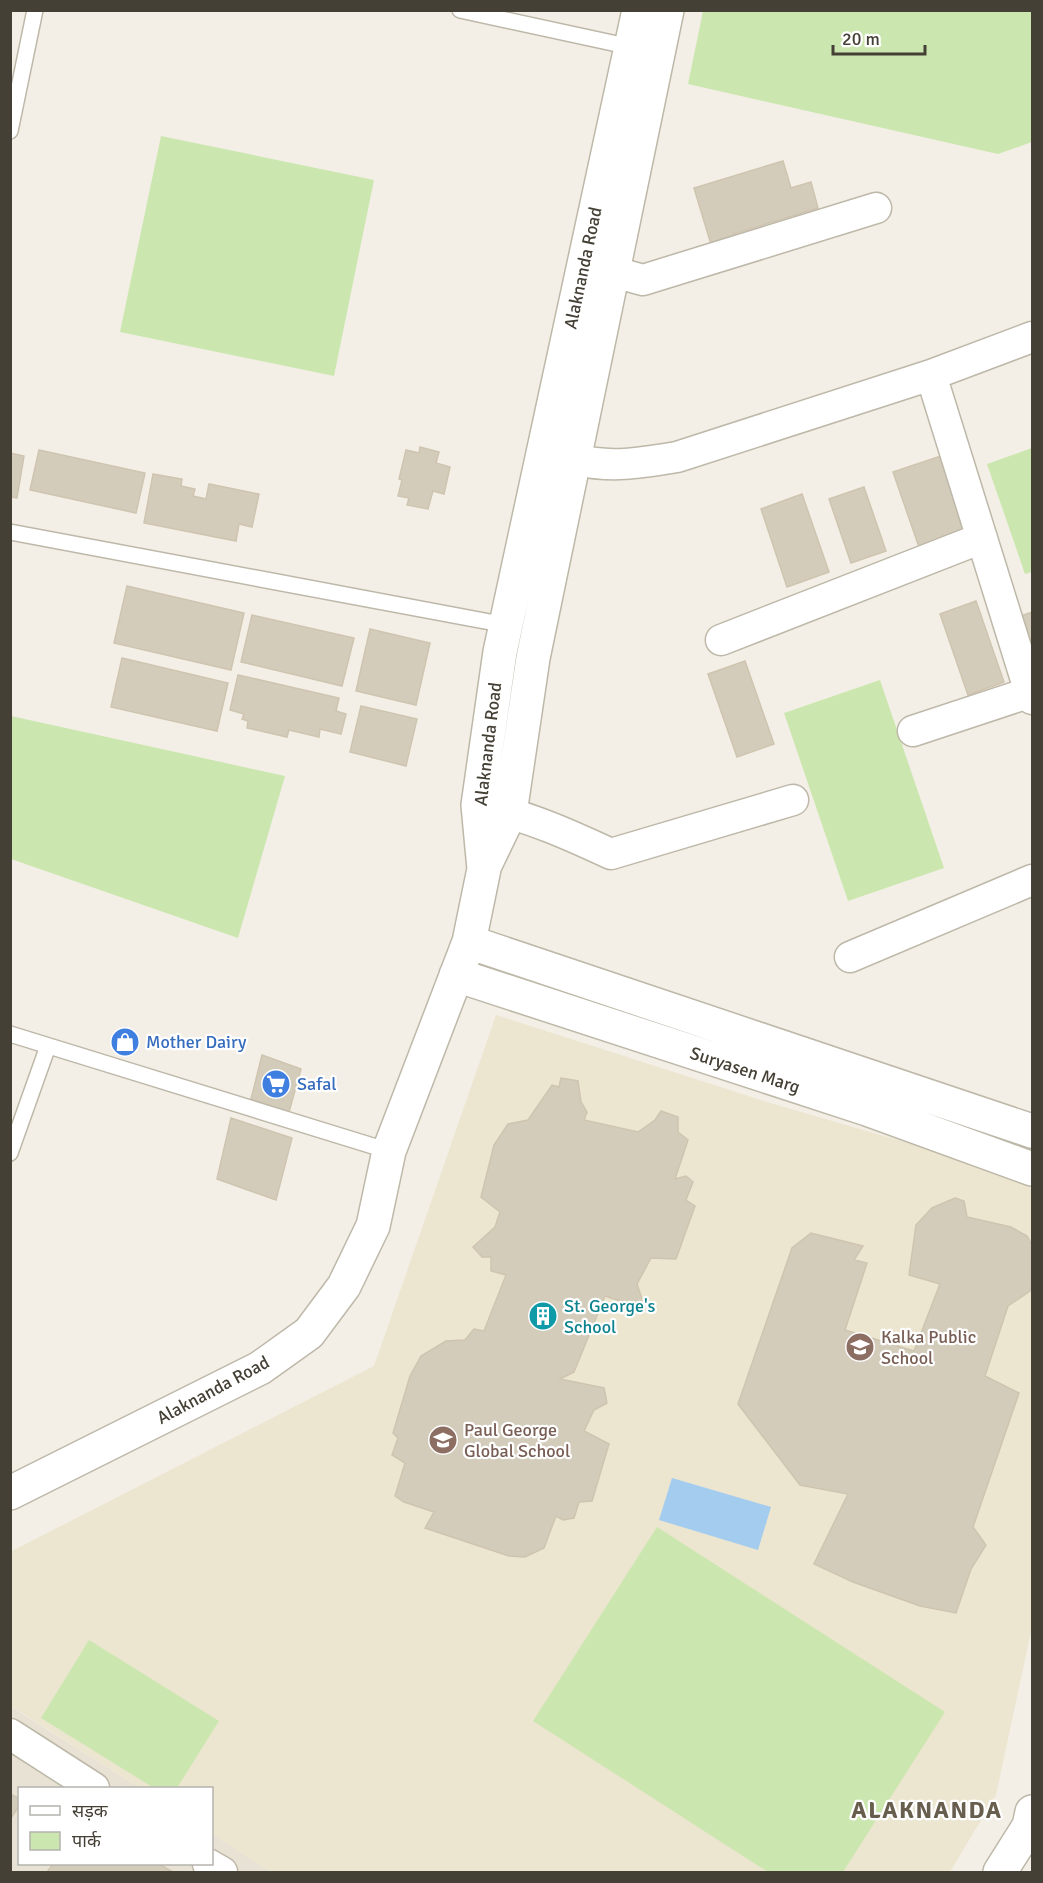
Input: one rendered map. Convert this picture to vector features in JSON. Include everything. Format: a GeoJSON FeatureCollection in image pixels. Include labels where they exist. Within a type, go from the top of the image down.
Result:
{"type":"FeatureCollection","features":[{"type":"Feature","properties":{"kind":"street","name":"Alaknanda Road"},"geometry":{"type":"LineString","coordinates":[[10,1493],[260,1368],[309,1333],[344,1286],[373,1226],[389,1151],[469,942],[484,869],[478,805],[500,652],[598,267],[631,47],[639,10]]}},
{"type":"Feature","properties":{"kind":"street"},"geometry":{"type":"LineString","coordinates":[[484,869],[510,813],[533,658],[576,460],[598,267],[668,10]]}},
{"type":"Feature","properties":{"kind":"street"},"geometry":{"type":"LineString","coordinates":[[598,267],[644,280],[876,208]]}},
{"type":"Feature","properties":{"kind":"street"},"geometry":{"type":"LineString","coordinates":[[576,460],[602,465],[678,457],[931,375],[1032,337]]}},
{"type":"Feature","properties":{"kind":"street"},"geometry":{"type":"LineString","coordinates":[[913,731],[1031,695],[931,375]]}},
{"type":"Feature","properties":{"kind":"street"},"geometry":{"type":"LineString","coordinates":[[721,640],[982,538]]}},
{"type":"Feature","properties":{"kind":"street"},"geometry":{"type":"LineString","coordinates":[[478,805],[510,813],[565,833],[611,854],[793,800]]}},
{"type":"Feature","properties":{"kind":"street"},"geometry":{"type":"LineString","coordinates":[[850,957],[1032,880]]}},
{"type":"Feature","properties":{"kind":"street","name":"Suryasen Marg"},"geometry":{"type":"LineString","coordinates":[[469,942],[1032,1131]]}},
{"type":"Feature","properties":{"kind":"street","name":"Suryasen Marg"},"geometry":{"type":"LineString","coordinates":[[456,975],[867,1109],[1032,1169]]}},
{"type":"Feature","properties":{"kind":"street"},"geometry":{"type":"LineString","coordinates":[[10,1734],[92,1787]]}},
{"type":"Feature","properties":{"kind":"street"},"geometry":{"type":"LineString","coordinates":[[1000,1872],[1031,1822]]}},
{"type":"Feature","properties":{"kind":"lane"},"geometry":{"type":"LineString","coordinates":[[10,131],[35,10]]}},
{"type":"Feature","properties":{"kind":"lane"},"geometry":{"type":"LineString","coordinates":[[460,10],[631,47]]}},
{"type":"Feature","properties":{"kind":"lane"},"geometry":{"type":"LineString","coordinates":[[10,532],[506,625]]}},
{"type":"Feature","properties":{"kind":"lane"},"geometry":{"type":"LineString","coordinates":[[10,1034],[389,1151]]}},
{"type":"Feature","properties":{"kind":"lane"},"geometry":{"type":"LineString","coordinates":[[10,1153],[48,1046]]}},
{"type":"Feature","properties":{"kind":"shaded area"},"geometry":{"type":"Polygon","coordinates":[[[496,1015],[767,1102],[1032,1179],[1032,1627],[996,1795],[950,1872],[271,1872],[213,1835],[213,1787],[138,1787],[11,1706],[10,1552],[374,1366],[496,1015]]]}},
{"type":"Feature","properties":{"kind":"shaded area"},"geometry":{"type":"Polygon","coordinates":[[[10,1706],[138,1787],[18,1787],[18,1865],[213,1865],[213,1835],[271,1872],[11,1872],[10,1706]]]}},
{"type":"Feature","properties":{"kind":"green space"},"geometry":{"type":"Polygon","coordinates":[[[703,11],[1032,11],[1032,142],[998,154],[688,84],[703,11]]]}},
{"type":"Feature","properties":{"kind":"green space"},"geometry":{"type":"Polygon","coordinates":[[[161,136],[374,180],[334,376],[120,332],[161,136]]]}},
{"type":"Feature","properties":{"kind":"green space"},"geometry":{"type":"Polygon","coordinates":[[[1032,448],[1032,572],[1025,574],[987,464],[1032,448]]]}},
{"type":"Feature","properties":{"kind":"green space"},"geometry":{"type":"Polygon","coordinates":[[[880,680],[944,868],[848,901],[784,713],[880,680]]]}},
{"type":"Feature","properties":{"kind":"green space"},"geometry":{"type":"Polygon","coordinates":[[[11,716],[285,776],[238,938],[11,859],[11,716]]]}},
{"type":"Feature","properties":{"kind":"green space"},"geometry":{"type":"Polygon","coordinates":[[[657,1527],[945,1712],[843,1872],[768,1872],[533,1721],[657,1527]]]}},
{"type":"Feature","properties":{"kind":"green space"},"geometry":{"type":"Polygon","coordinates":[[[89,1640],[219,1721],[178,1787],[152,1787],[41,1718],[89,1640]]]}},
{"type":"Feature","properties":{"kind":"water"},"geometry":{"type":"Polygon","coordinates":[[[672,1478],[771,1507],[758,1550],[659,1520],[672,1478]]]}},
{"type":"Feature","properties":{"kind":"building"},"geometry":{"type":"Polygon","coordinates":[[[783,161],[791,188],[811,182],[818,208],[733,234],[736,244],[713,251],[694,188],[783,161]]]}},
{"type":"Feature","properties":{"kind":"building"},"geometry":{"type":"Polygon","coordinates":[[[420,447],[439,452],[436,463],[450,467],[444,494],[433,491],[428,509],[407,505],[409,498],[398,496],[402,480],[399,479],[406,450],[419,453],[420,447]]]}},
{"type":"Feature","properties":{"kind":"building"},"geometry":{"type":"Polygon","coordinates":[[[39,450],[145,473],[136,513],[30,490],[39,450]]]}},
{"type":"Feature","properties":{"kind":"building"},"geometry":{"type":"Polygon","coordinates":[[[10,453],[24,456],[17,498],[10,497],[10,453]]]}},
{"type":"Feature","properties":{"kind":"building"},"geometry":{"type":"Polygon","coordinates":[[[944,455],[971,533],[920,550],[893,472],[944,455]]]}},
{"type":"Feature","properties":{"kind":"building"},"geometry":{"type":"Polygon","coordinates":[[[153,474],[182,479],[181,486],[195,489],[193,496],[206,499],[209,484],[259,494],[252,527],[239,524],[236,541],[144,523],[153,474]]]}},
{"type":"Feature","properties":{"kind":"building"},"geometry":{"type":"Polygon","coordinates":[[[864,487],[886,551],[851,563],[829,499],[864,487]]]}},
{"type":"Feature","properties":{"kind":"building"},"geometry":{"type":"Polygon","coordinates":[[[802,494],[829,572],[787,587],[761,509],[802,494]]]}},
{"type":"Feature","properties":{"kind":"building"},"geometry":{"type":"Polygon","coordinates":[[[127,586],[244,613],[231,670],[114,643],[127,586]]]}},
{"type":"Feature","properties":{"kind":"building"},"geometry":{"type":"Polygon","coordinates":[[[976,601],[1004,682],[968,695],[940,614],[976,601]]]}},
{"type":"Feature","properties":{"kind":"building"},"geometry":{"type":"Polygon","coordinates":[[[1032,612],[1032,668],[1015,618],[1032,612]]]}},
{"type":"Feature","properties":{"kind":"building"},"geometry":{"type":"Polygon","coordinates":[[[252,615],[354,638],[342,686],[241,662],[252,615]]]}},
{"type":"Feature","properties":{"kind":"building"},"geometry":{"type":"Polygon","coordinates":[[[370,629],[430,643],[416,705],[356,691],[370,629]]]}},
{"type":"Feature","properties":{"kind":"building"},"geometry":{"type":"Polygon","coordinates":[[[122,658],[228,683],[217,731],[111,707],[122,658]]]}},
{"type":"Feature","properties":{"kind":"building"},"geometry":{"type":"Polygon","coordinates":[[[745,661],[774,744],[737,757],[708,674],[745,661]]]}},
{"type":"Feature","properties":{"kind":"building"},"geometry":{"type":"Polygon","coordinates":[[[238,675],[339,698],[336,711],[346,714],[341,734],[320,729],[319,737],[289,730],[287,737],[247,728],[248,721],[242,719],[244,714],[230,710],[238,675]]]}},
{"type":"Feature","properties":{"kind":"building"},"geometry":{"type":"Polygon","coordinates":[[[361,706],[417,719],[406,766],[350,752],[361,706]]]}},
{"type":"Feature","properties":{"kind":"building","name":"Mother Dairy"},"geometry":{"type":"Polygon","coordinates":[[[119,1032],[137,1035],[129,1055],[113,1048],[119,1032]]]}},
{"type":"Feature","properties":{"kind":"building","name":"Safal"},"geometry":{"type":"Polygon","coordinates":[[[262,1055],[301,1069],[289,1112],[251,1099],[262,1055]]]}},
{"type":"Feature","properties":{"kind":"building","name":"St. George's School"},"geometry":{"type":"Polygon","coordinates":[[[561,1078],[578,1081],[581,1102],[587,1112],[584,1120],[638,1132],[655,1120],[661,1111],[678,1117],[678,1132],[688,1140],[675,1179],[686,1176],[693,1182],[686,1200],[695,1206],[676,1259],[651,1258],[637,1284],[643,1302],[623,1302],[605,1296],[574,1372],[560,1379],[604,1388],[607,1403],[594,1410],[584,1431],[609,1444],[592,1501],[579,1502],[574,1518],[563,1520],[556,1516],[544,1548],[525,1557],[509,1556],[425,1528],[434,1512],[404,1502],[395,1496],[405,1463],[392,1455],[398,1438],[393,1433],[410,1376],[421,1356],[446,1341],[465,1340],[474,1329],[484,1331],[506,1275],[491,1271],[491,1257],[482,1257],[473,1247],[495,1227],[500,1212],[481,1197],[494,1145],[508,1124],[528,1120],[552,1085],[559,1087],[561,1078]]]}},
{"type":"Feature","properties":{"kind":"building"},"geometry":{"type":"Polygon","coordinates":[[[231,1118],[292,1138],[276,1200],[217,1179],[231,1118]]]}},
{"type":"Feature","properties":{"kind":"building"},"geometry":{"type":"Polygon","coordinates":[[[955,1198],[964,1201],[967,1217],[1011,1227],[1027,1236],[1032,1245],[1030,1291],[1008,1306],[985,1376],[1019,1393],[973,1527],[986,1545],[971,1569],[956,1613],[920,1606],[853,1582],[814,1564],[848,1494],[800,1485],[738,1404],[792,1248],[811,1233],[863,1246],[854,1260],[867,1263],[845,1330],[914,1351],[940,1284],[909,1275],[916,1225],[932,1208],[955,1198]]]}},
{"type":"Feature","properties":{"kind":"building"},"geometry":{"type":"Polygon","coordinates":[[[10,1794],[18,1798],[18,1807],[10,1820],[10,1794]]]}},
{"type":"Feature","properties":{"kind":"building"},"geometry":{"type":"Polygon","coordinates":[[[52,1865],[161,1865],[173,1872],[47,1872],[52,1865]]]}},
{"type":"Feature","properties":{"kind":"place","name":"Mother Dairy"},"geometry":{"type":"Point","coordinates":[125,1042]}},
{"type":"Feature","properties":{"kind":"place","name":"Safal"},"geometry":{"type":"Point","coordinates":[276,1084]}},
{"type":"Feature","properties":{"kind":"place","name":"St. George's School"},"geometry":{"type":"Point","coordinates":[543,1316]}},
{"type":"Feature","properties":{"kind":"place","name":"Kalka Public School"},"geometry":{"type":"Point","coordinates":[860,1347]}},
{"type":"Feature","properties":{"kind":"place","name":"Paul George Global School"},"geometry":{"type":"Point","coordinates":[443,1440]}},
{"type":"Feature","properties":{"kind":"district","name":"ALAKNANDA"},"geometry":{"type":"Point","coordinates":[927,1810]}}]}
